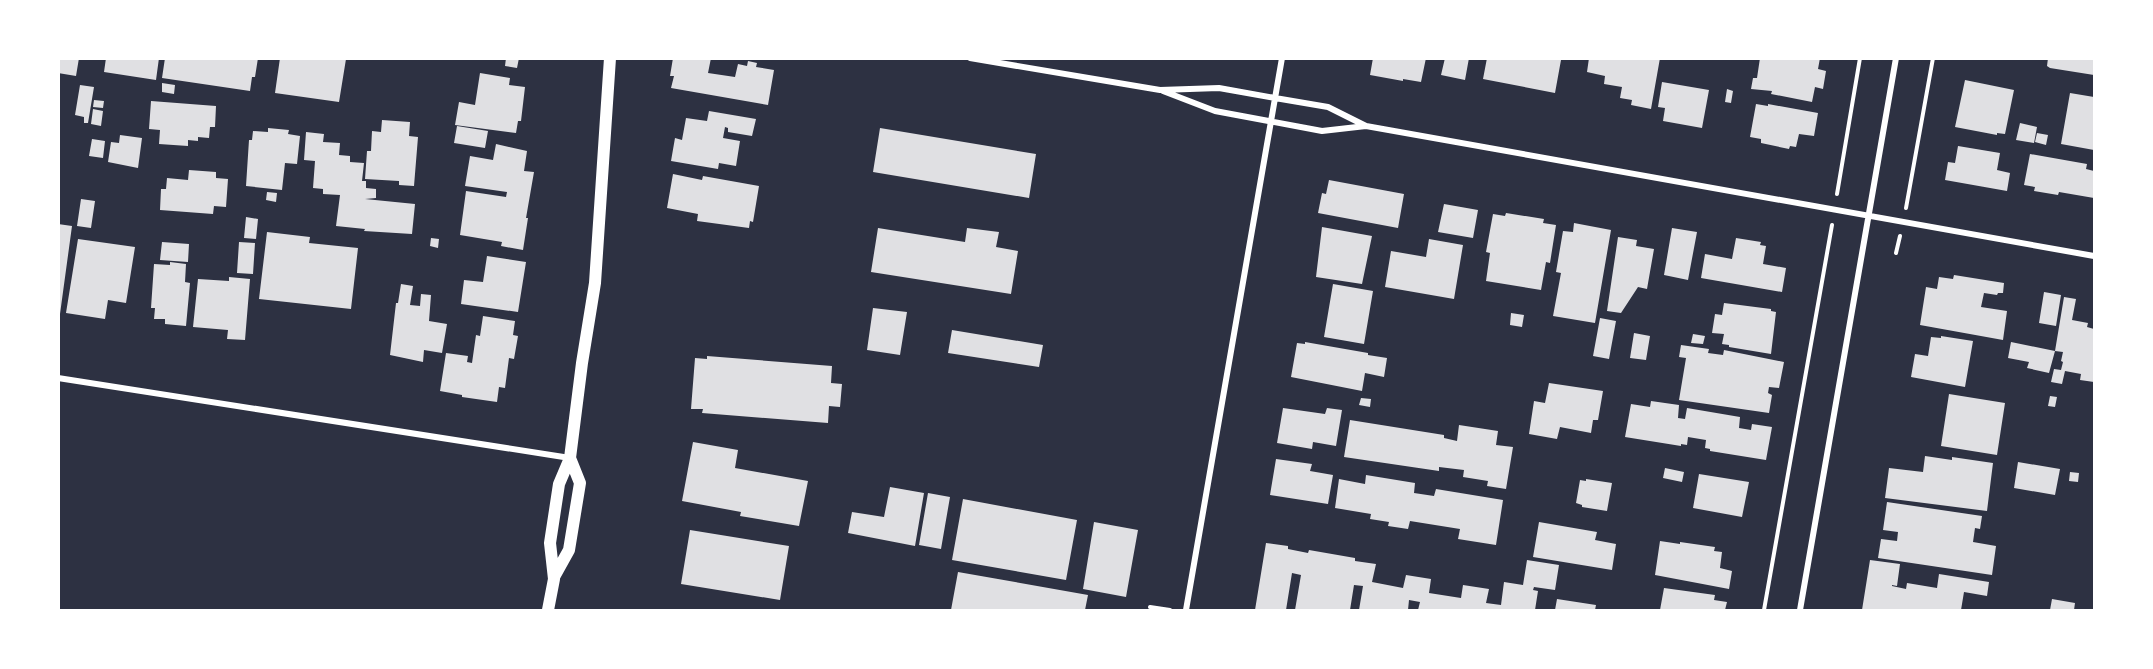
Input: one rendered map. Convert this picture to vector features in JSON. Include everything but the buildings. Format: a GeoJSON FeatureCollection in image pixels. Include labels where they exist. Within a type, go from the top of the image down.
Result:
{"type":"FeatureCollection","features":[{"type":"Feature","properties":{"kind":"main road"},"geometry":{"type":"LineString","coordinates":[[554,579],[550,543],[559,484],[570,458],[595,283],[610,58]]}},
{"type":"Feature","properties":{"kind":"main road"},"geometry":{"type":"LineString","coordinates":[[548,610],[554,579],[569,550],[580,483],[570,458]]}},
{"type":"Feature","properties":{"kind":"street"},"geometry":{"type":"LineString","coordinates":[[970,58],[1160,90],[1215,111],[1322,131],[1366,126]]}},
{"type":"Feature","properties":{"kind":"street"},"geometry":{"type":"LineString","coordinates":[[1186,610],[1282,58]]}},
{"type":"Feature","properties":{"kind":"street"},"geometry":{"type":"LineString","coordinates":[[1800,610],[1896,58]]}},
{"type":"Feature","properties":{"kind":"street"},"geometry":{"type":"LineString","coordinates":[[1160,90],[1219,88],[1328,107],[1366,126],[2094,256]]}},
{"type":"Feature","properties":{"kind":"street"},"geometry":{"type":"LineString","coordinates":[[58,378],[570,458]]}},
{"type":"Feature","properties":{"kind":"path"},"geometry":{"type":"LineString","coordinates":[[1764,610],[1860,58]]}},
{"type":"Feature","properties":{"kind":"path"},"geometry":{"type":"LineString","coordinates":[[1896,253],[1933,58]]}},
{"type":"Feature","properties":{"kind":"path"},"geometry":{"type":"LineString","coordinates":[[1150,607],[1170,610]]}}]}
